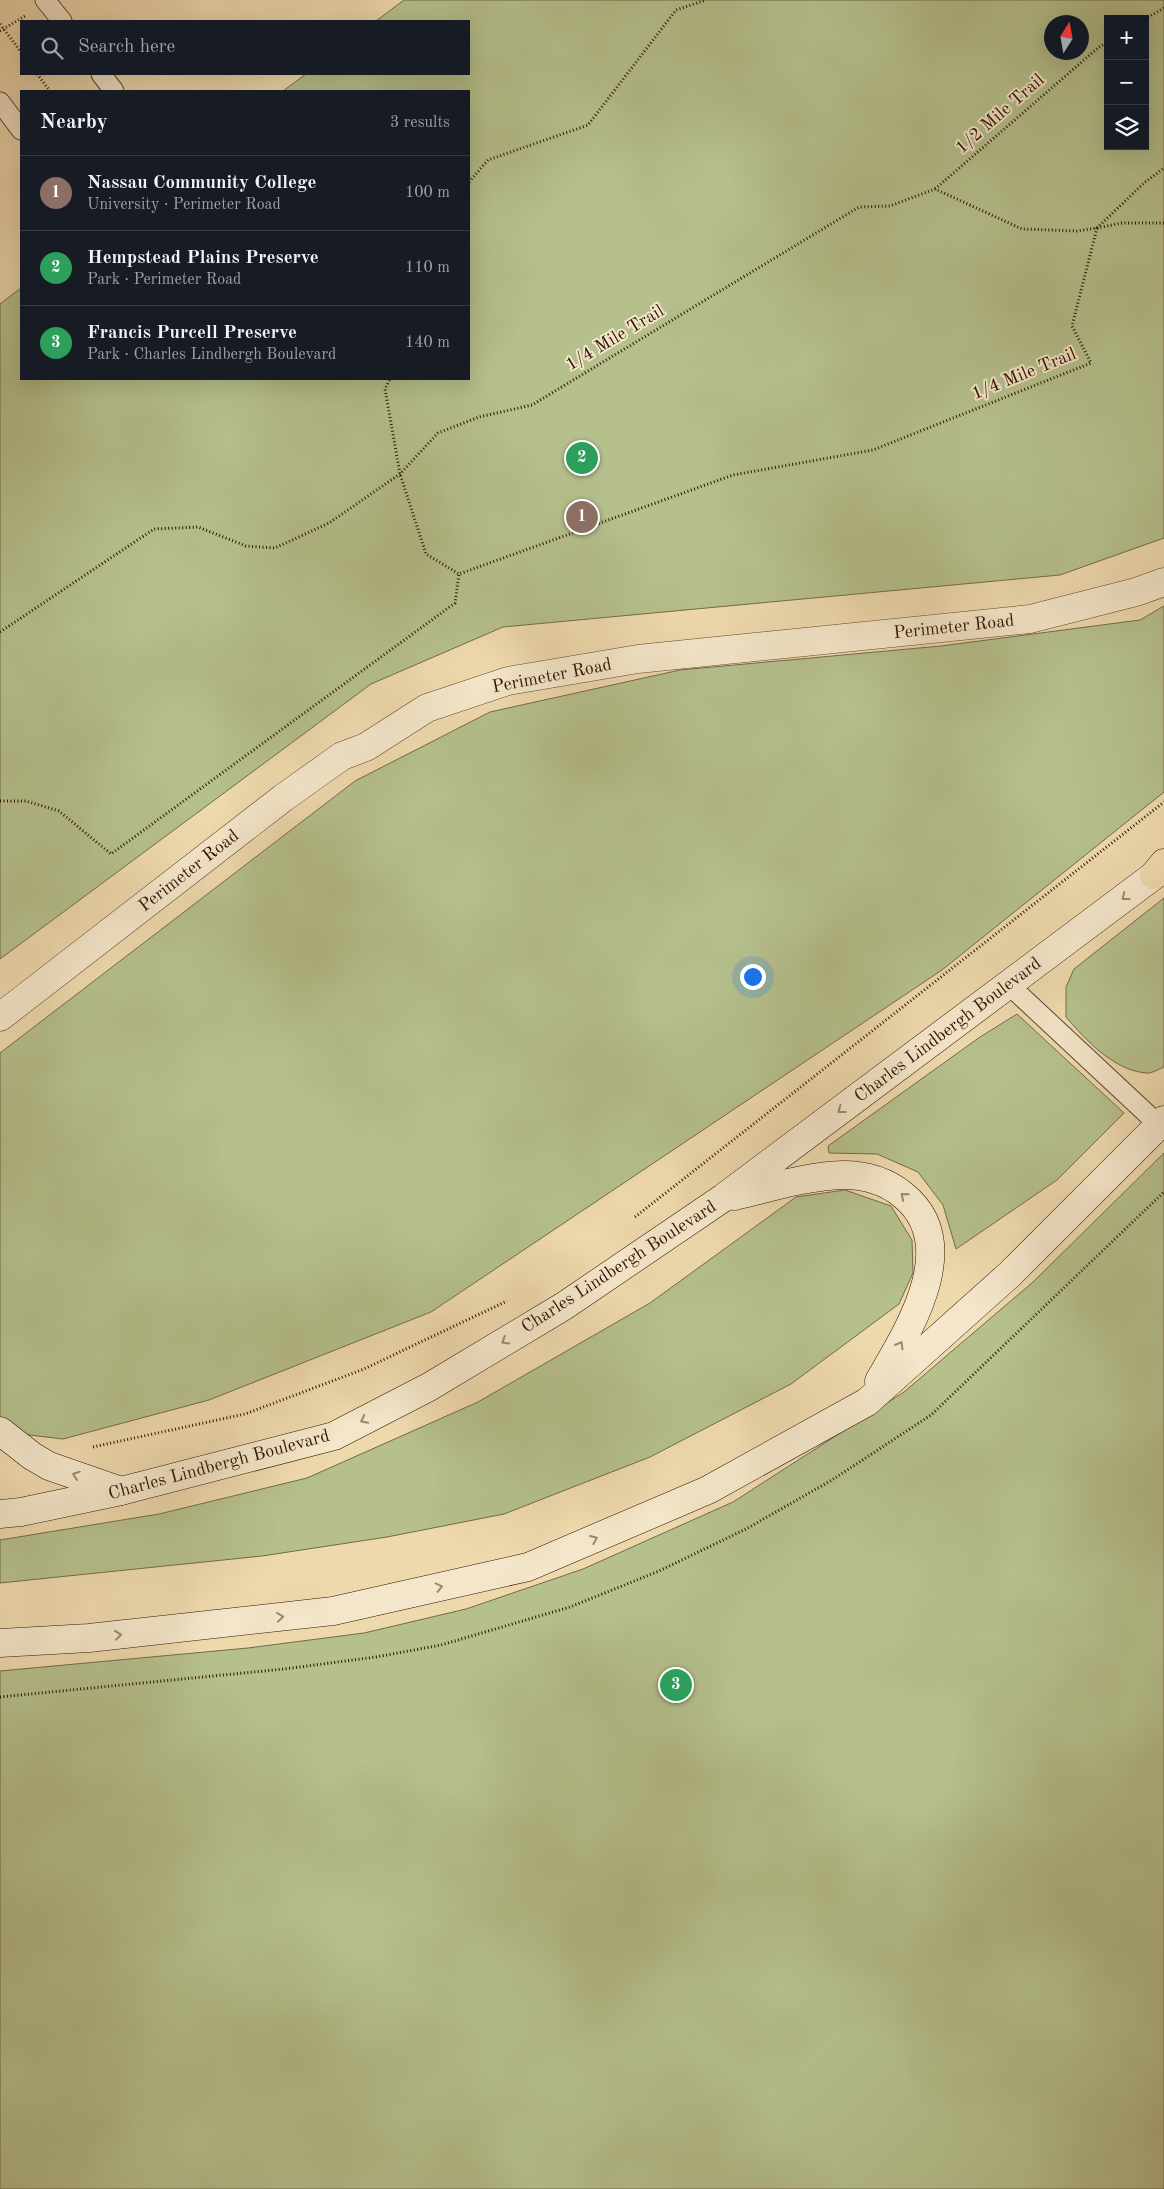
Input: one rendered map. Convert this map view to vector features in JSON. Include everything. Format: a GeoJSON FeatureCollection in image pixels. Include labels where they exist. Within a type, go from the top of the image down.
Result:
{"type":"FeatureCollection","features":[{"type":"Feature","properties":{"kind":"main road","name":"Perimeter Road"},"geometry":{"type":"LineString","coordinates":[[2,1014],[291,792],[342,756],[366,748],[427,708],[508,681],[638,660],[1030,620],[1136,592],[1164,582]]}},
{"type":"Feature","properties":{"kind":"main road","name":"Charles Lindbergh Boulevard"},"geometry":{"type":"LineString","coordinates":[[0,1514],[21,1512],[121,1491],[334,1436],[429,1387],[564,1306],[723,1198],[1161,869]]}},
{"type":"Feature","properties":{"kind":"main road"},"geometry":{"type":"LineString","coordinates":[[0,1643],[89,1638],[333,1611],[528,1567],[708,1490],[867,1402],[1010,1274],[1161,1123]]}},
{"type":"Feature","properties":{"kind":"main road"},"geometry":{"type":"LineString","coordinates":[[723,1198],[788,1183],[843,1176],[868,1178],[891,1186],[913,1203],[924,1222],[931,1247],[928,1275],[921,1301],[910,1326],[867,1402]]}},
{"type":"Feature","properties":{"kind":"main road"},"geometry":{"type":"LineString","coordinates":[[0,1431],[32,1456],[49,1466],[121,1491]]}},
{"type":"Feature","properties":{"kind":"main road"},"geometry":{"type":"LineString","coordinates":[[0,1656],[89,1638]]}},
{"type":"Feature","properties":{"kind":"lane"},"geometry":{"type":"LineString","coordinates":[[45,0],[61,20]]}},
{"type":"Feature","properties":{"kind":"lane"},"geometry":{"type":"LineString","coordinates":[[103,75],[113,90]]}},
{"type":"Feature","properties":{"kind":"lane"},"geometry":{"type":"LineString","coordinates":[[0,102],[20,129]]}},
{"type":"Feature","properties":{"kind":"lane"},"geometry":{"type":"LineString","coordinates":[[1009,985],[1161,1123]]}},
{"type":"Feature","properties":{"kind":"path"},"geometry":{"type":"LineString","coordinates":[[470,181],[488,160],[588,125],[676,10],[706,0]]}},
{"type":"Feature","properties":{"kind":"path"},"geometry":{"type":"LineString","coordinates":[[1149,17],[1164,8]]}},
{"type":"Feature","properties":{"kind":"path"},"geometry":{"type":"LineString","coordinates":[[0,31],[29,13]]}},
{"type":"Feature","properties":{"kind":"path"},"geometry":{"type":"LineString","coordinates":[[0,24],[20,51]]}},
{"type":"Feature","properties":{"kind":"path","name":"1/2 Mile Trail"},"geometry":{"type":"LineString","coordinates":[[935,189],[1104,44]]}},
{"type":"Feature","properties":{"kind":"path"},"geometry":{"type":"LineString","coordinates":[[38,75],[49,90]]}},
{"type":"Feature","properties":{"kind":"path"},"geometry":{"type":"LineString","coordinates":[[1097,228],[1144,183],[1164,168]]}},
{"type":"Feature","properties":{"kind":"path"},"geometry":{"type":"LineString","coordinates":[[935,189],[1022,229],[1077,231],[1122,223],[1164,223]]}},
{"type":"Feature","properties":{"kind":"path","name":"1/4 Mile Trail"},"geometry":{"type":"LineString","coordinates":[[0,632],[154,529],[198,527],[246,546],[275,548],[329,523],[400,474],[438,433],[479,417],[532,405],[859,207],[890,206],[935,189]]}},
{"type":"Feature","properties":{"kind":"path","name":"1/4 Mile Trail"},"geometry":{"type":"LineString","coordinates":[[459,574],[732,475],[873,450],[1091,363],[1072,326],[1097,228]]}},
{"type":"Feature","properties":{"kind":"path"},"geometry":{"type":"LineString","coordinates":[[0,801],[26,801],[59,811],[111,854],[455,603],[459,574],[426,554],[400,474],[386,389],[390,380]]}},
{"type":"Feature","properties":{"kind":"path"},"geometry":{"type":"LineString","coordinates":[[627,1223],[1164,802]]}},
{"type":"Feature","properties":{"kind":"path"},"geometry":{"type":"LineString","coordinates":[[83,1448],[246,1414],[364,1369],[512,1298]]}},
{"type":"Feature","properties":{"kind":"green space"},"geometry":{"type":"Polygon","coordinates":[[[404,0],[1164,0],[1164,538],[1060,575],[503,627],[371,684],[0,959],[0,304],[20,289],[20,380],[470,380],[470,90],[284,90],[305,75],[470,75],[470,20],[377,20],[404,0]]]}},
{"type":"Feature","properties":{"kind":"green space"},"geometry":{"type":"Polygon","coordinates":[[[1164,606],[1164,792],[942,970],[431,1312],[209,1400],[63,1439],[21,1434],[0,1418],[0,1053],[355,781],[490,712],[680,670],[941,646],[1140,620],[1164,606]]]}},
{"type":"Feature","properties":{"kind":"green space"},"geometry":{"type":"Polygon","coordinates":[[[1164,898],[1164,1067],[1146,1073],[1134,1071],[1111,1060],[1082,1035],[1066,1017],[1066,987],[1074,969],[1164,898]]]}},
{"type":"Feature","properties":{"kind":"green space"},"geometry":{"type":"Polygon","coordinates":[[[1017,1014],[1124,1113],[1057,1180],[956,1249],[943,1205],[918,1172],[877,1154],[829,1153],[828,1146],[980,1037],[1017,1014]]]}},
{"type":"Feature","properties":{"kind":"green space"},"geometry":{"type":"Polygon","coordinates":[[[1164,1153],[1164,2189],[0,2189],[0,1671],[248,1648],[364,1633],[466,1609],[583,1569],[733,1502],[904,1392],[1033,1282],[1164,1153]]]}},
{"type":"Feature","properties":{"kind":"green space"},"geometry":{"type":"Polygon","coordinates":[[[845,1190],[891,1206],[912,1240],[913,1273],[899,1304],[791,1384],[650,1457],[504,1514],[387,1537],[262,1556],[0,1583],[0,1540],[159,1514],[307,1478],[478,1402],[650,1303],[796,1197],[845,1190]]]}},
{"type":"Feature","properties":{"kind":"place","name":"Hempstead Plains Preserve"},"geometry":{"type":"Point","coordinates":[582,458]}},
{"type":"Feature","properties":{"kind":"place","name":"Nassau Community College"},"geometry":{"type":"Point","coordinates":[582,517]}},
{"type":"Feature","properties":{"kind":"place","name":"Francis Purcell Preserve"},"geometry":{"type":"Point","coordinates":[676,1685]}}]}
